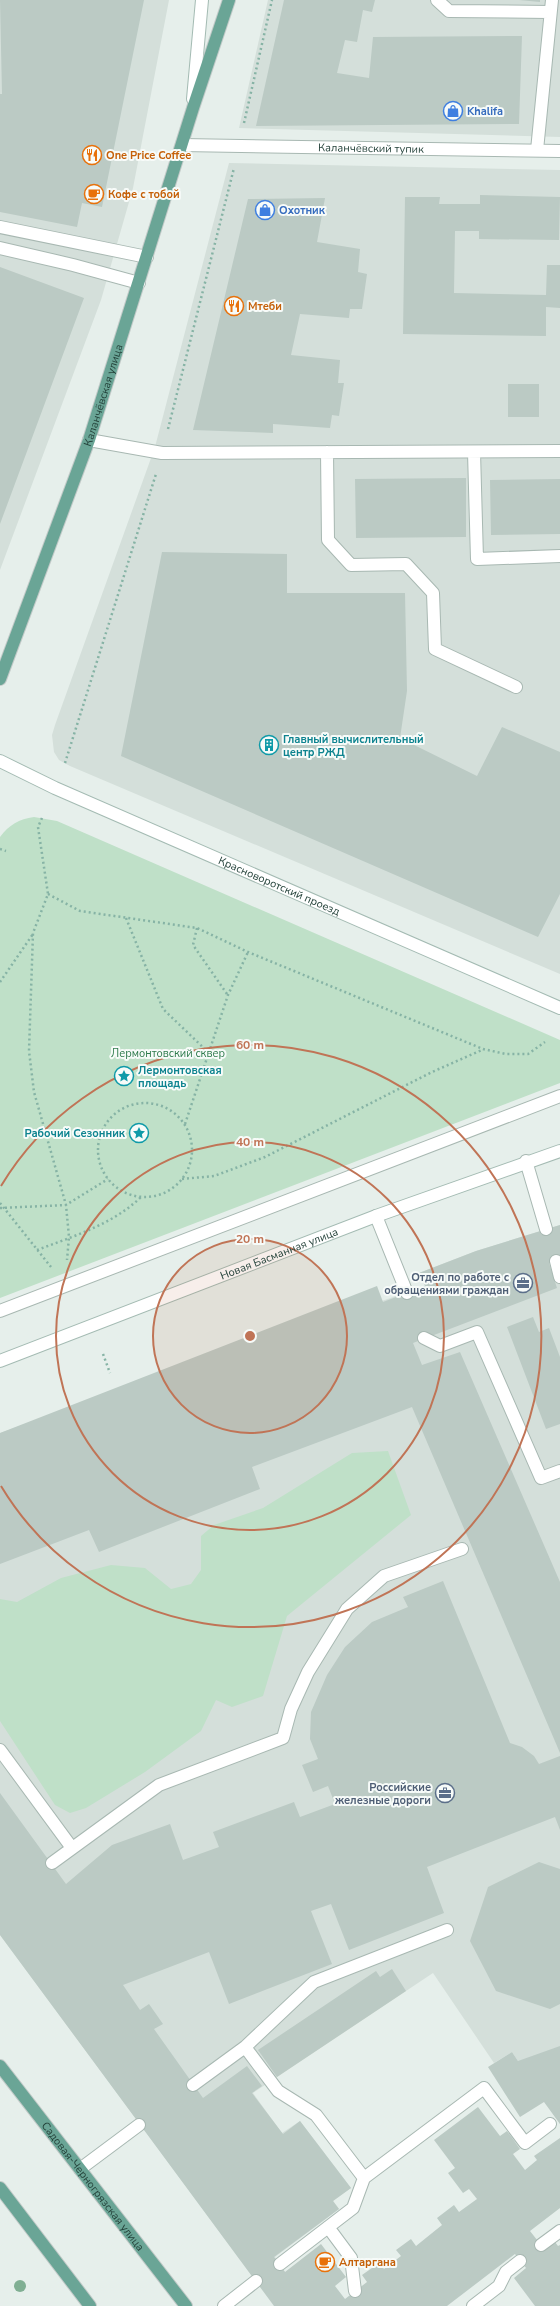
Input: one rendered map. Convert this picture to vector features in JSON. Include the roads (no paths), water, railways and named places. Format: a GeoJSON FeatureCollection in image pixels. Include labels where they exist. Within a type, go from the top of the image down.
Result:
{"type":"FeatureCollection","features":[{"type":"Feature","properties":{"kind":"main road","name":"Каланчёвская улица"},"geometry":{"type":"LineString","coordinates":[[193,108],[202,0]]}},
{"type":"Feature","properties":{"kind":"main road","name":"Каланчёвская улица"},"geometry":{"type":"LineString","coordinates":[[0,679],[89,440],[193,108],[229,0]]}},
{"type":"Feature","properties":{"kind":"main road"},"geometry":{"type":"LineString","coordinates":[[437,0],[449,11],[550,12]]}},
{"type":"Feature","properties":{"kind":"main road"},"geometry":{"type":"LineString","coordinates":[[537,150],[552,0]]}},
{"type":"Feature","properties":{"kind":"main road","name":"Каланчёвский тупик"},"geometry":{"type":"LineString","coordinates":[[182,145],[560,151]]}},
{"type":"Feature","properties":{"kind":"main road"},"geometry":{"type":"LineString","coordinates":[[0,227],[147,257]]}},
{"type":"Feature","properties":{"kind":"main road"},"geometry":{"type":"LineString","coordinates":[[0,248],[74,265],[139,283]]}},
{"type":"Feature","properties":{"kind":"main road"},"geometry":{"type":"LineString","coordinates":[[89,440],[162,453],[560,451]]}},
{"type":"Feature","properties":{"kind":"main road"},"geometry":{"type":"LineString","coordinates":[[327,452],[328,540],[351,565],[406,564],[433,592],[435,649],[516,687]]}},
{"type":"Feature","properties":{"kind":"main road"},"geometry":{"type":"LineString","coordinates":[[474,452],[477,558],[560,556]]}},
{"type":"Feature","properties":{"kind":"main road","name":"Красноворотский проезд"},"geometry":{"type":"LineString","coordinates":[[0,761],[69,794],[560,1008]]}},
{"type":"Feature","properties":{"kind":"main road"},"geometry":{"type":"LineString","coordinates":[[0,1311],[560,1096]]}},
{"type":"Feature","properties":{"kind":"main road","name":"Новая Басманная улица"},"geometry":{"type":"LineString","coordinates":[[0,1361],[376,1216],[560,1150]]}},
{"type":"Feature","properties":{"kind":"main road"},"geometry":{"type":"LineString","coordinates":[[526,1161],[546,1229]]}},
{"type":"Feature","properties":{"kind":"main road"},"geometry":{"type":"LineString","coordinates":[[376,1216],[407,1294]]}},
{"type":"Feature","properties":{"kind":"main road"},"geometry":{"type":"LineString","coordinates":[[556,1261],[560,1276]]}},
{"type":"Feature","properties":{"kind":"main road"},"geometry":{"type":"LineString","coordinates":[[424,1338],[440,1346],[477,1332],[541,1478],[560,1471]]}},
{"type":"Feature","properties":{"kind":"main road"},"geometry":{"type":"LineString","coordinates":[[52,1863],[160,1785],[283,1738],[291,1709],[308,1672],[347,1609],[384,1576],[462,1548]]}},
{"type":"Feature","properties":{"kind":"main road"},"geometry":{"type":"LineString","coordinates":[[0,1750],[72,1848]]}},
{"type":"Feature","properties":{"kind":"main road"},"geometry":{"type":"LineString","coordinates":[[193,2085],[245,2047],[314,1982],[447,1930]]}},
{"type":"Feature","properties":{"kind":"main road"},"geometry":{"type":"LineString","coordinates":[[245,2047],[278,2091],[316,2115],[364,2178]]}},
{"type":"Feature","properties":{"kind":"main road","name":"Садовая-Черногрязская улица"},"geometry":{"type":"LineString","coordinates":[[0,2066],[186,2306]]}},
{"type":"Feature","properties":{"kind":"main road"},"geometry":{"type":"LineString","coordinates":[[280,2264],[353,2208],[364,2178],[484,2088],[526,2143],[550,2124]]}},
{"type":"Feature","properties":{"kind":"main road"},"geometry":{"type":"LineString","coordinates":[[80,2169],[139,2125]]}},
{"type":"Feature","properties":{"kind":"main road"},"geometry":{"type":"LineString","coordinates":[[0,2188],[90,2306]]}},
{"type":"Feature","properties":{"kind":"main road"},"geometry":{"type":"LineString","coordinates":[[328,2227],[351,2258],[355,2291]]}},
{"type":"Feature","properties":{"kind":"main road"},"geometry":{"type":"LineString","coordinates":[[541,2245],[560,2232]]}},
{"type":"Feature","properties":{"kind":"main road"},"geometry":{"type":"LineString","coordinates":[[473,2306],[499,2286],[506,2272],[520,2261]]}},
{"type":"Feature","properties":{"kind":"main road"},"geometry":{"type":"LineString","coordinates":[[224,2306],[256,2281]]}},
{"type":"Feature","properties":{"kind":"place","name":"Khalifa"},"geometry":{"type":"Point","coordinates":[453,111]}},
{"type":"Feature","properties":{"kind":"place","name":"One Price Coffee"},"geometry":{"type":"Point","coordinates":[92,155]}},
{"type":"Feature","properties":{"kind":"place","name":"Кофе с тобой"},"geometry":{"type":"Point","coordinates":[94,194]}},
{"type":"Feature","properties":{"kind":"place","name":"Охотник"},"geometry":{"type":"Point","coordinates":[265,210]}},
{"type":"Feature","properties":{"kind":"place","name":"Мтеби"},"geometry":{"type":"Point","coordinates":[234,306]}},
{"type":"Feature","properties":{"kind":"place","name":"Главный вычислительный центр РЖД"},"geometry":{"type":"Point","coordinates":[269,745]}},
{"type":"Feature","properties":{"kind":"place","name":"Лермонтовская площадь"},"geometry":{"type":"Point","coordinates":[124,1076]}},
{"type":"Feature","properties":{"kind":"place","name":"Рабочий Сезонник"},"geometry":{"type":"Point","coordinates":[139,1133]}},
{"type":"Feature","properties":{"kind":"place","name":"Отдел по работе с обращениями граждан"},"geometry":{"type":"Point","coordinates":[523,1283]}},
{"type":"Feature","properties":{"kind":"place","name":"Российские железные дороги"},"geometry":{"type":"Point","coordinates":[445,1793]}},
{"type":"Feature","properties":{"kind":"place","name":"Алтаргана"},"geometry":{"type":"Point","coordinates":[325,2262]}},
{"type":"Feature","properties":{"kind":"park label","name":"Лермонтовский сквер"},"geometry":{"type":"Point","coordinates":[168,1053]}}]}
